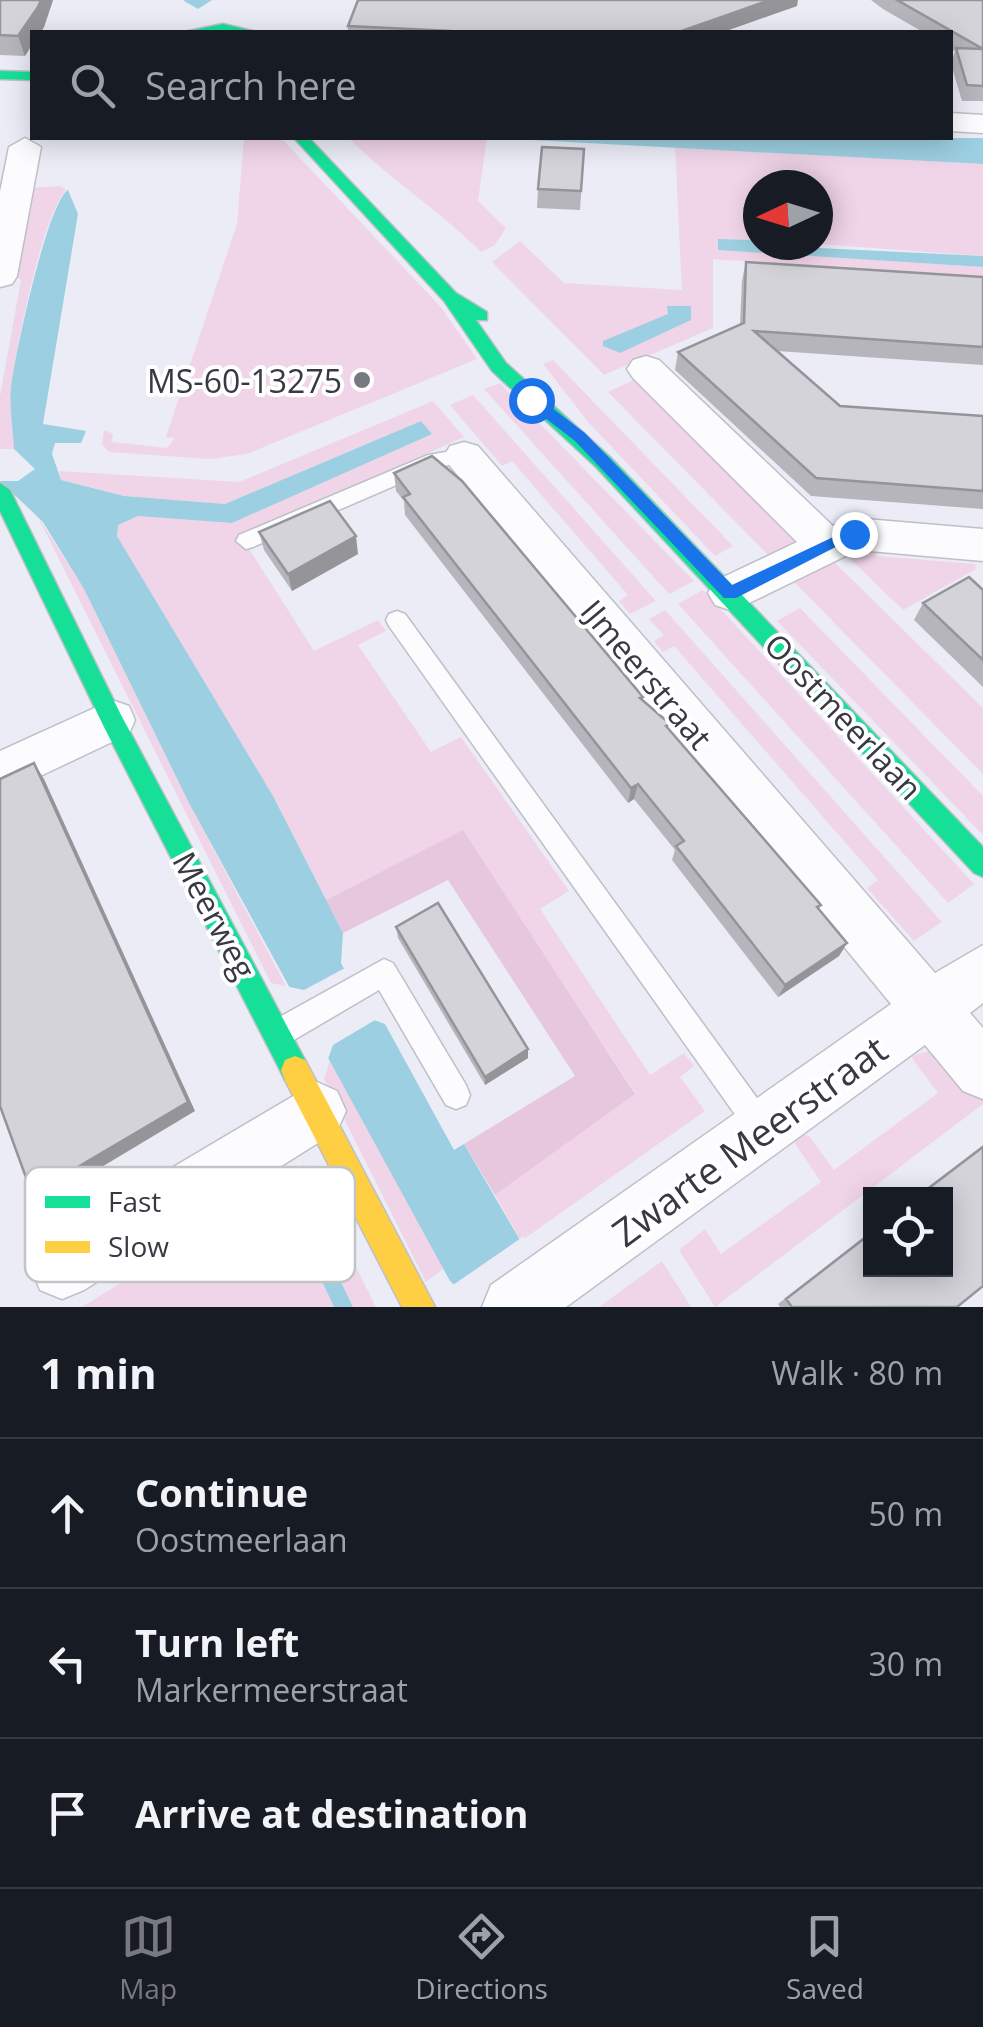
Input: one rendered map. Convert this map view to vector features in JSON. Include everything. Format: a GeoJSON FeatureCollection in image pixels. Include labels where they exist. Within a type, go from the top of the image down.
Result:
{"type":"FeatureCollection","features":[{"type":"Feature","properties":{"kind":"street"},"geometry":{"type":"LineString","coordinates":[[207,30],[254,23]]}},
{"type":"Feature","properties":{"kind":"street"},"geometry":{"type":"LineString","coordinates":[[0,74],[30,76]]}},
{"type":"Feature","properties":{"kind":"street"},"geometry":{"type":"LineString","coordinates":[[953,122],[983,124]]}},
{"type":"Feature","properties":{"kind":"street","name":"Oostmeerlaan"},"geometry":{"type":"LineString","coordinates":[[303,140],[450,297],[487,319],[507,338]]}},
{"type":"Feature","properties":{"kind":"street"},"geometry":{"type":"LineString","coordinates":[[0,276],[25,147]]}},
{"type":"Feature","properties":{"kind":"street","name":"Oostmeerlaan"},"geometry":{"type":"LineString","coordinates":[[450,297],[464,327],[489,360],[580,437],[983,865]]}},
{"type":"Feature","properties":{"kind":"street","name":"Oostmeerlaan"},"geometry":{"type":"LineString","coordinates":[[528,361],[554,389],[580,437]]}},
{"type":"Feature","properties":{"kind":"street"},"geometry":{"type":"LineString","coordinates":[[646,369],[828,546]]}},
{"type":"Feature","properties":{"kind":"street","name":"IJmeerstraat"},"geometry":{"type":"LineString","coordinates":[[464,456],[983,1071]]}},
{"type":"Feature","properties":{"kind":"street","name":"Meerweg"},"geometry":{"type":"LineString","coordinates":[[4,498],[112,720],[346,1167]]}},
{"type":"Feature","properties":{"kind":"street"},"geometry":{"type":"LineString","coordinates":[[730,593],[854,534],[983,544]]}},
{"type":"Feature","properties":{"kind":"street"},"geometry":{"type":"LineString","coordinates":[[0,774],[112,720]]}},
{"type":"Feature","properties":{"kind":"street","name":"Zwarte Meerstraat"},"geometry":{"type":"LineString","coordinates":[[537,1291],[983,971]]}},
{"type":"Feature","properties":{"kind":"street"},"geometry":{"type":"LineString","coordinates":[[227,1167],[317,1112]]}},
{"type":"Feature","properties":{"kind":"street","name":"Meerweg"},"geometry":{"type":"LineString","coordinates":[[355,1184],[420,1307]]}},
{"type":"Feature","properties":{"kind":"lane","name":"IJmeerstraat"},"geometry":{"type":"LineString","coordinates":[[246,541],[435,460],[464,456]]}},
{"type":"Feature","properties":{"kind":"lane"},"geometry":{"type":"LineString","coordinates":[[397,620],[763,1130]]}},
{"type":"Feature","properties":{"kind":"lane"},"geometry":{"type":"LineString","coordinates":[[276,1034],[384,972],[456,1096]]}},
{"type":"Feature","properties":{"kind":"shaded area"},"geometry":{"type":"Polygon","coordinates":[[[244,140],[283,140],[440,306],[477,359],[247,454],[209,459],[109,452],[102,444],[104,430],[113,434],[112,442],[167,448],[175,438],[166,437],[237,224],[244,140]]]}},
{"type":"Feature","properties":{"kind":"shaded area"},"geometry":{"type":"Polygon","coordinates":[[[351,140],[487,140],[478,201],[506,228],[495,245],[481,252],[351,140]]]}},
{"type":"Feature","properties":{"kind":"shaded area"},"geometry":{"type":"Polygon","coordinates":[[[675,147],[983,164],[983,256],[833,245],[833,170],[743,170],[743,240],[718,239],[718,249],[743,251],[743,260],[833,260],[833,257],[983,267],[983,277],[713,259],[713,328],[604,375],[492,262],[520,241],[564,283],[682,290],[675,147]]]}},
{"type":"Feature","properties":{"kind":"shaded area"},"geometry":{"type":"Polygon","coordinates":[[[61,186],[66,190],[39,254],[19,341],[11,394],[14,449],[0,449],[0,396],[21,280],[12,274],[28,188],[61,186]]]}},
{"type":"Feature","properties":{"kind":"shaded area"},"geometry":{"type":"Polygon","coordinates":[[[553,360],[733,546],[715,556],[589,423],[543,364],[553,360]]]}},
{"type":"Feature","properties":{"kind":"shaded area"},"geometry":{"type":"Polygon","coordinates":[[[644,375],[811,539],[772,559],[608,392],[644,375]]]}},
{"type":"Feature","properties":{"kind":"shaded area"},"geometry":{"type":"Polygon","coordinates":[[[500,383],[694,581],[669,594],[484,389],[500,383]]]}},
{"type":"Feature","properties":{"kind":"shaded area"},"geometry":{"type":"Polygon","coordinates":[[[473,395],[656,601],[630,614],[619,601],[628,595],[512,461],[502,466],[450,405],[473,395]]]}},
{"type":"Feature","properties":{"kind":"shaded area"},"geometry":{"type":"Polygon","coordinates":[[[433,401],[464,437],[241,536],[314,651],[378,620],[386,631],[358,645],[431,752],[461,737],[569,891],[540,909],[650,1075],[684,1053],[694,1066],[680,1077],[705,1111],[521,1241],[495,1195],[635,1093],[463,831],[326,900],[273,796],[117,536],[118,525],[138,516],[232,523],[431,433],[421,421],[225,504],[124,496],[61,480],[59,471],[239,482],[433,401]]]}},
{"type":"Feature","properties":{"kind":"shaded area"},"geometry":{"type":"Polygon","coordinates":[[[37,515],[84,589],[190,805],[286,986],[271,983],[37,515]]]}},
{"type":"Feature","properties":{"kind":"shaded area"},"geometry":{"type":"Polygon","coordinates":[[[875,543],[877,556],[975,564],[976,569],[903,610],[841,550],[875,543]]]}},
{"type":"Feature","properties":{"kind":"shaded area"},"geometry":{"type":"Polygon","coordinates":[[[828,556],[983,708],[983,774],[789,577],[828,556]]]}},
{"type":"Feature","properties":{"kind":"shaded area"},"geometry":{"type":"Polygon","coordinates":[[[703,590],[974,884],[948,903],[678,604],[703,590]]]}},
{"type":"Feature","properties":{"kind":"shaded area"},"geometry":{"type":"Polygon","coordinates":[[[800,608],[983,796],[983,835],[777,621],[800,608]]]}},
{"type":"Feature","properties":{"kind":"shaded area"},"geometry":{"type":"Polygon","coordinates":[[[665,610],[942,922],[914,941],[867,888],[878,880],[674,646],[663,652],[654,641],[664,635],[649,619],[665,610]]]}},
{"type":"Feature","properties":{"kind":"shaded area"},"geometry":{"type":"Polygon","coordinates":[[[463,830],[635,1094],[495,1195],[464,1144],[575,1076],[448,880],[343,933],[326,900],[463,830]]]}},
{"type":"Feature","properties":{"kind":"shaded area"},"geometry":{"type":"Polygon","coordinates":[[[933,1052],[983,1097],[983,1104],[873,1187],[863,1187],[863,1195],[715,1307],[679,1250],[705,1229],[721,1254],[821,1182],[794,1142],[803,1134],[809,1136],[834,1170],[938,1093],[912,1056],[933,1052]]]}},
{"type":"Feature","properties":{"kind":"shaded area"},"geometry":{"type":"Polygon","coordinates":[[[330,1060],[444,1268],[426,1282],[324,1079],[330,1060]]]}},
{"type":"Feature","properties":{"kind":"shaded area"},"geometry":{"type":"Polygon","coordinates":[[[662,1261],[691,1307],[599,1307],[662,1261]]]}},
{"type":"Feature","properties":{"kind":"shaded area"},"geometry":{"type":"Polygon","coordinates":[[[355,1265],[376,1307],[353,1307],[341,1282],[355,1282],[355,1265]]]}},
{"type":"Feature","properties":{"kind":"shaded area"},"geometry":{"type":"Polygon","coordinates":[[[122,1282],[322,1282],[334,1307],[82,1307],[122,1282]]]}},
{"type":"Feature","properties":{"kind":"water"},"geometry":{"type":"Polygon","coordinates":[[[983,138],[983,164],[531,140],[983,138]]]}},
{"type":"Feature","properties":{"kind":"water"},"geometry":{"type":"Polygon","coordinates":[[[68,190],[78,214],[43,424],[86,431],[81,443],[55,443],[52,454],[61,480],[124,496],[225,504],[421,421],[432,434],[232,523],[138,516],[118,525],[117,536],[273,796],[343,933],[341,963],[371,1019],[385,1024],[454,1150],[464,1144],[559,1307],[459,1289],[450,1281],[190,805],[84,589],[43,522],[0,481],[18,481],[35,469],[14,449],[11,387],[42,250],[68,190]]]}},
{"type":"Feature","properties":{"kind":"water"},"geometry":{"type":"Polygon","coordinates":[[[718,239],[743,240],[743,252],[718,250],[718,239]]]}},
{"type":"Feature","properties":{"kind":"water"},"geometry":{"type":"Polygon","coordinates":[[[833,249],[983,256],[983,267],[833,257],[833,249]]]}},
{"type":"Feature","properties":{"kind":"water"},"geometry":{"type":"Polygon","coordinates":[[[667,306],[691,306],[691,320],[620,353],[603,346],[603,341],[668,314],[667,306]]]}},
{"type":"Feature","properties":{"kind":"water"},"geometry":{"type":"Polygon","coordinates":[[[322,1282],[341,1282],[353,1307],[334,1307],[322,1282]]]}},
{"type":"Feature","properties":{"kind":"pier"},"geometry":{"type":"Polygon","coordinates":[[[345,968],[375,1020],[333,1045],[328,1059],[285,986],[304,990],[345,968]]]}},
{"type":"Feature","properties":{"kind":"pier"},"geometry":{"type":"Polygon","coordinates":[[[524,1236],[564,1307],[465,1307],[453,1285],[524,1236]]]}},
{"type":"Feature","properties":{"kind":"building"},"geometry":{"type":"Polygon","coordinates":[[[0,0],[41,0],[18,36],[0,35],[0,0]]]}},
{"type":"Feature","properties":{"kind":"building"},"geometry":{"type":"Polygon","coordinates":[[[358,0],[770,0],[685,30],[430,30],[348,26],[358,0]]]}},
{"type":"Feature","properties":{"kind":"building"},"geometry":{"type":"Polygon","coordinates":[[[897,0],[983,0],[983,49],[897,0]]]}},
{"type":"Feature","properties":{"kind":"building"},"geometry":{"type":"Polygon","coordinates":[[[956,48],[983,49],[983,86],[967,85],[956,48]]]}},
{"type":"Feature","properties":{"kind":"building"},"geometry":{"type":"Polygon","coordinates":[[[542,147],[584,149],[581,191],[538,189],[542,147]]]}},
{"type":"Feature","properties":{"kind":"building"},"geometry":{"type":"Polygon","coordinates":[[[746,262],[983,277],[983,347],[754,331],[840,406],[983,416],[983,491],[816,478],[678,352],[744,323],[746,262]]]}},
{"type":"Feature","properties":{"kind":"building"},"geometry":{"type":"Polygon","coordinates":[[[432,456],[462,481],[643,697],[640,698],[670,724],[666,726],[821,905],[817,907],[847,943],[785,985],[676,846],[684,841],[638,784],[631,788],[403,497],[410,494],[394,473],[432,456]]]}},
{"type":"Feature","properties":{"kind":"building"},"geometry":{"type":"Polygon","coordinates":[[[330,501],[356,536],[288,574],[259,532],[330,501]]]}},
{"type":"Feature","properties":{"kind":"building"},"geometry":{"type":"Polygon","coordinates":[[[969,577],[983,590],[983,660],[923,603],[969,577]]]}},
{"type":"Feature","properties":{"kind":"building"},"geometry":{"type":"Polygon","coordinates":[[[34,763],[188,1102],[78,1167],[25,1167],[25,1175],[0,1106],[0,779],[34,763]]]}},
{"type":"Feature","properties":{"kind":"building"},"geometry":{"type":"Polygon","coordinates":[[[438,903],[528,1049],[485,1077],[396,927],[438,903]]]}},
{"type":"Feature","properties":{"kind":"building"},"geometry":{"type":"Polygon","coordinates":[[[983,1147],[983,1286],[957,1307],[792,1307],[786,1299],[863,1239],[863,1277],[953,1277],[953,1187],[930,1187],[983,1147]]]}},
{"type":"Feature","properties":{"kind":"traffic: fast"},"geometry":{"type":"LineString","coordinates":[[207,30],[236,30]]}},
{"type":"Feature","properties":{"kind":"traffic: fast"},"geometry":{"type":"LineString","coordinates":[[0,75],[30,76]]}},
{"type":"Feature","properties":{"kind":"traffic: fast"},"geometry":{"type":"LineString","coordinates":[[303,140],[450,297],[481,316]]}},
{"type":"Feature","properties":{"kind":"traffic: fast"},"geometry":{"type":"LineString","coordinates":[[450,297],[499,367],[603,462],[983,865]]}},
{"type":"Feature","properties":{"kind":"traffic: fast"},"geometry":{"type":"LineString","coordinates":[[0,490],[112,720],[295,1070]]}},
{"type":"Feature","properties":{"kind":"traffic: slow"},"geometry":{"type":"LineString","coordinates":[[295,1070],[346,1167]]}},
{"type":"Feature","properties":{"kind":"traffic: slow"},"geometry":{"type":"LineString","coordinates":[[355,1185],[419,1307]]}},
{"type":"Feature","properties":{"kind":"place","name":"MS-60-13275"},"geometry":{"type":"Point","coordinates":[362,380]}},
{"type":"Feature","properties":{"kind":"route"},"geometry":{"type":"LineString","coordinates":[[531,400],[580,437],[730,593],[854,534]]}}]}
